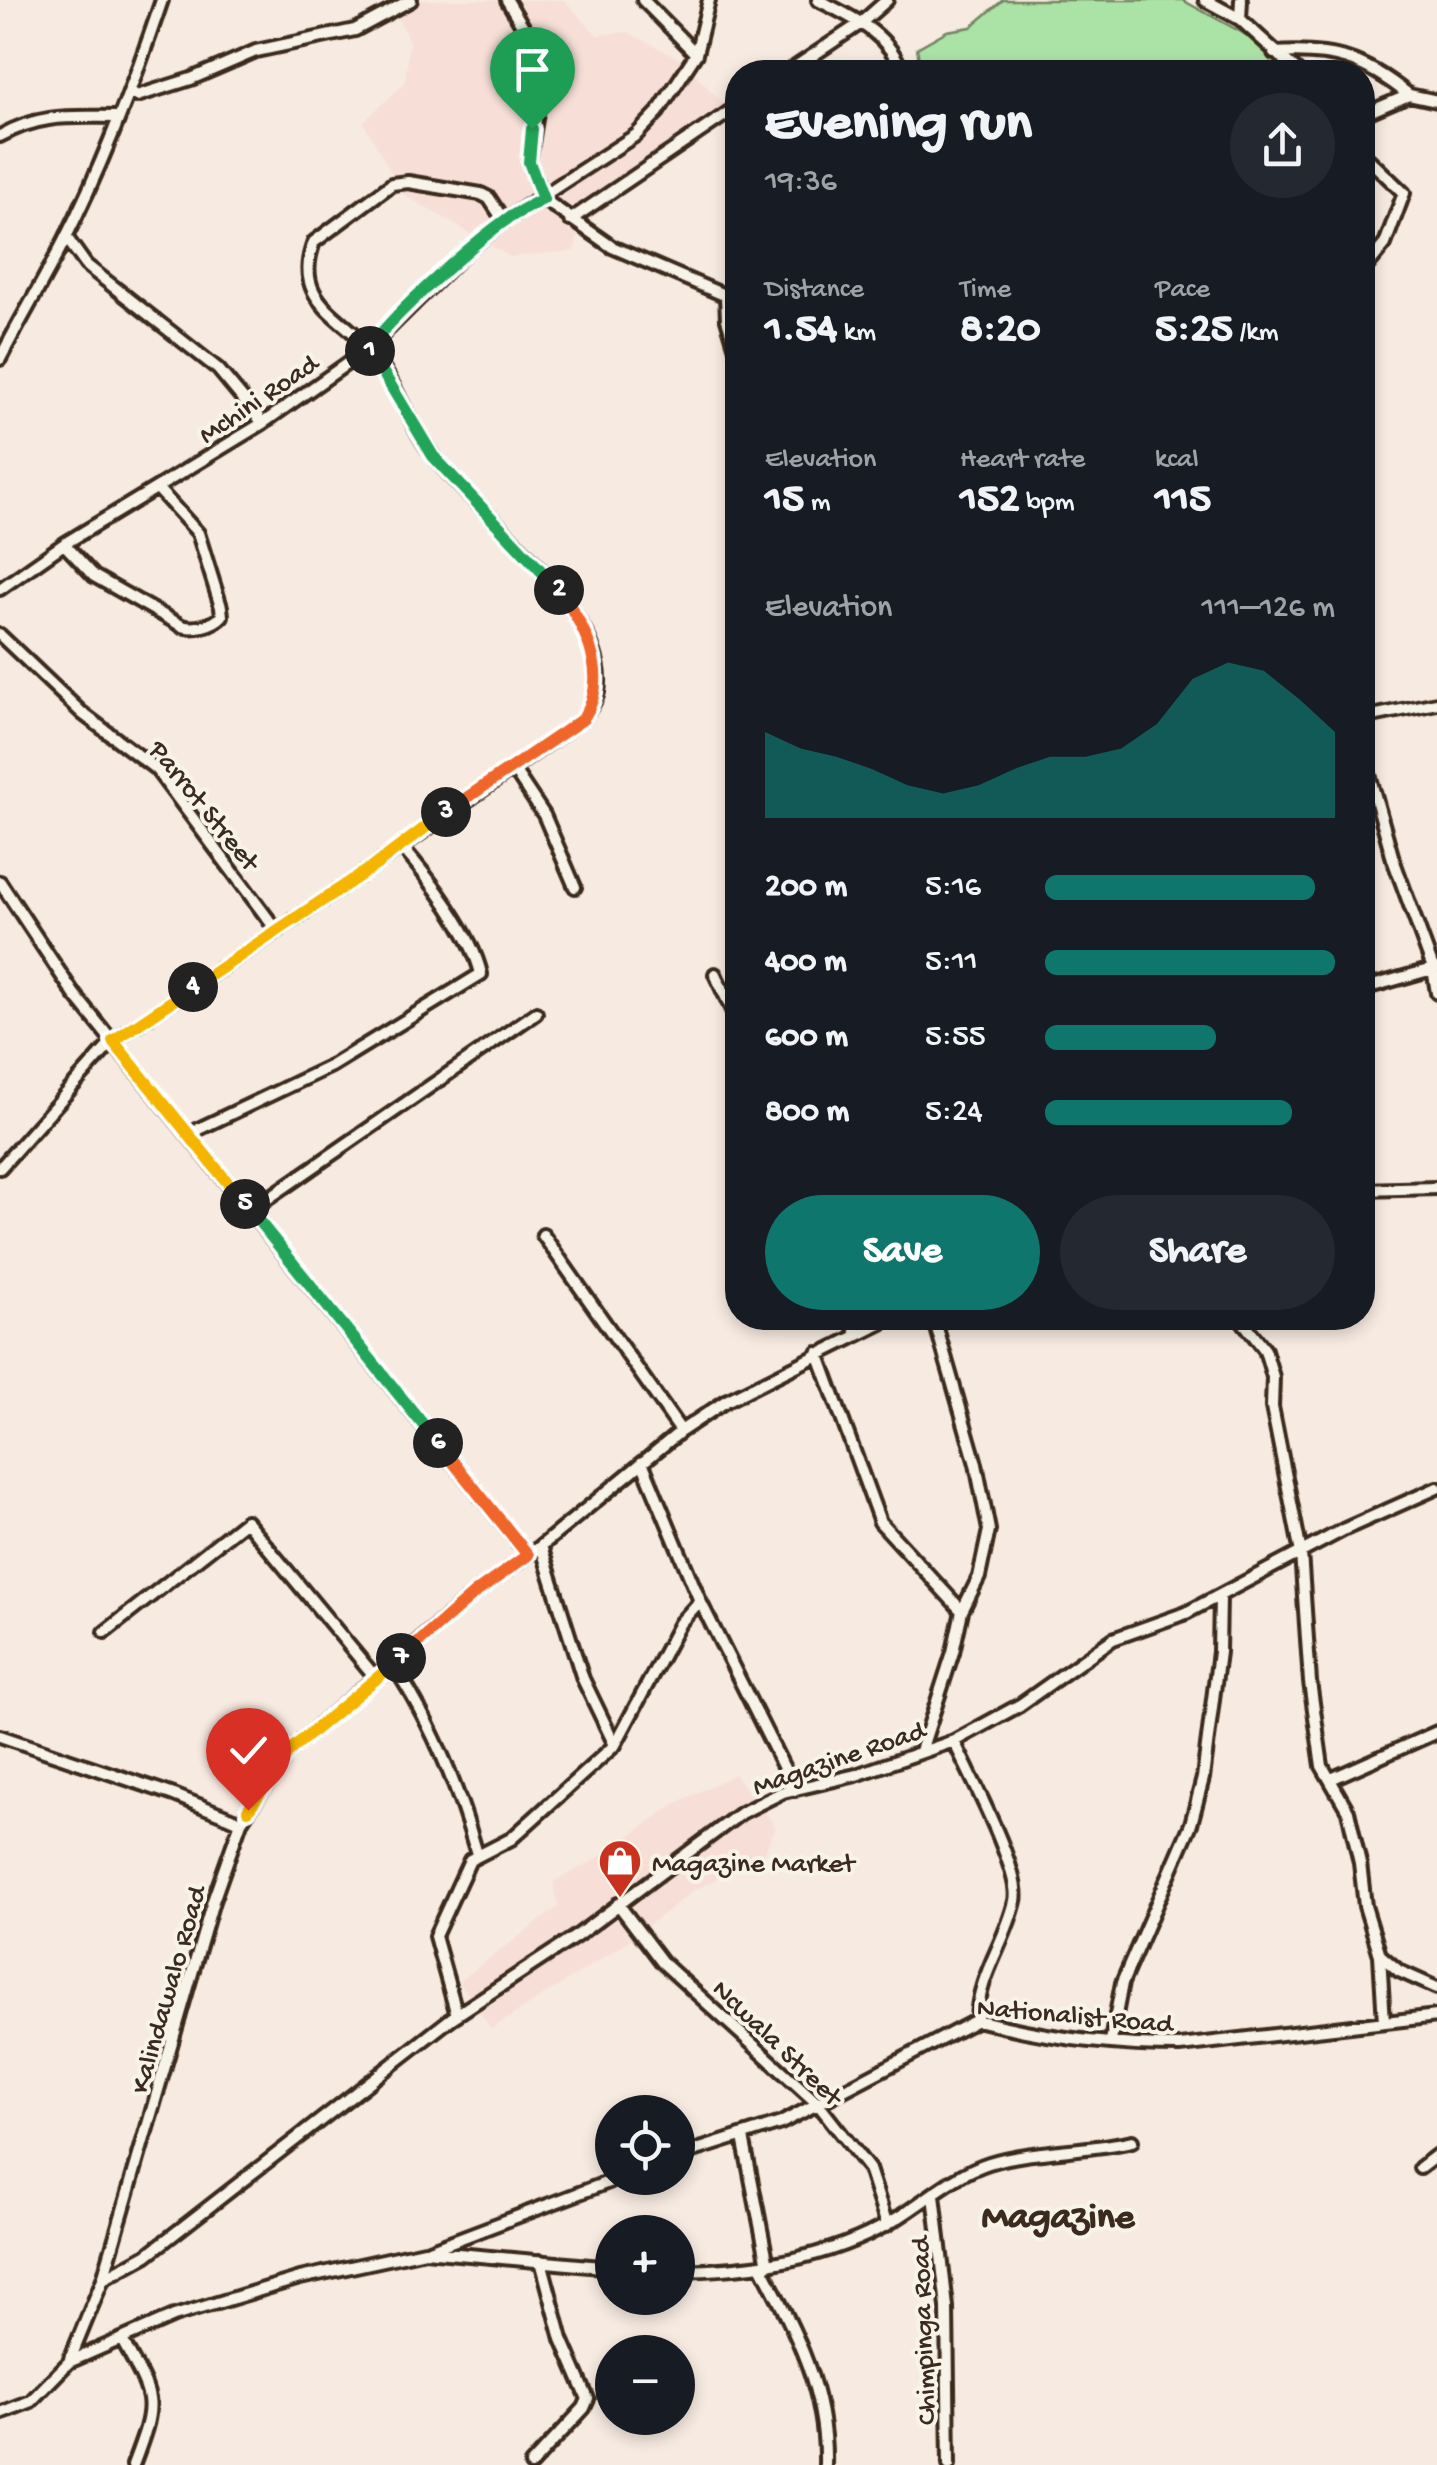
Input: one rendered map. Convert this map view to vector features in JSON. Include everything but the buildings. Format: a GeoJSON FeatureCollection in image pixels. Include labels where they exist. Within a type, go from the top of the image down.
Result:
{"type":"FeatureCollection","features":[{"type":"Feature","properties":{"kind":"street"},"geometry":{"type":"LineString","coordinates":[[0,359],[66,236],[131,92],[162,0]]}},
{"type":"Feature","properties":{"kind":"street"},"geometry":{"type":"LineString","coordinates":[[131,92],[137,96],[256,52],[355,30],[411,0]]}},
{"type":"Feature","properties":{"kind":"street"},"geometry":{"type":"LineString","coordinates":[[506,0],[536,48],[541,88],[529,162],[543,199],[612,247],[725,295]]}},
{"type":"Feature","properties":{"kind":"street"},"geometry":{"type":"LineString","coordinates":[[643,0],[696,54]]}},
{"type":"Feature","properties":{"kind":"street","name":"Mchini Road"},"geometry":{"type":"LineString","coordinates":[[0,589],[64,544],[262,423],[369,348],[467,251],[504,221],[636,135],[658,112],[696,54],[708,0]]}},
{"type":"Feature","properties":{"kind":"street"},"geometry":{"type":"LineString","coordinates":[[818,0],[861,23],[886,42],[898,60]]}},
{"type":"Feature","properties":{"kind":"street"},"geometry":{"type":"LineString","coordinates":[[806,60],[861,23],[887,0]]}},
{"type":"Feature","properties":{"kind":"street"},"geometry":{"type":"LineString","coordinates":[[1205,0],[1240,19],[1283,60]]}},
{"type":"Feature","properties":{"kind":"street"},"geometry":{"type":"LineString","coordinates":[[1240,0],[1240,19]]}},
{"type":"Feature","properties":{"kind":"street"},"geometry":{"type":"LineString","coordinates":[[1274,53],[1302,51],[1351,60]]}},
{"type":"Feature","properties":{"kind":"street"},"geometry":{"type":"LineString","coordinates":[[1375,69],[1408,95],[1437,101]]}},
{"type":"Feature","properties":{"kind":"street"},"geometry":{"type":"LineString","coordinates":[[1375,109],[1408,95]]}},
{"type":"Feature","properties":{"kind":"street"},"geometry":{"type":"LineString","coordinates":[[570,220],[725,115]]}},
{"type":"Feature","properties":{"kind":"street"},"geometry":{"type":"LineString","coordinates":[[0,136],[24,122],[42,118],[117,117]]}},
{"type":"Feature","properties":{"kind":"street"},"geometry":{"type":"LineString","coordinates":[[1375,165],[1404,193],[1385,244],[1375,256]]}},
{"type":"Feature","properties":{"kind":"street"},"geometry":{"type":"LineString","coordinates":[[0,1168],[113,1041],[583,719],[592,706],[598,692],[597,676],[588,644],[563,594],[433,456],[369,348],[328,314],[318,300],[309,264],[316,239],[383,187],[402,182],[486,195],[504,221]]}},
{"type":"Feature","properties":{"kind":"street"},"geometry":{"type":"LineString","coordinates":[[66,236],[86,265],[227,377],[262,423]]}},
{"type":"Feature","properties":{"kind":"street"},"geometry":{"type":"LineString","coordinates":[[64,544],[94,576],[182,626],[192,628],[217,621],[222,616],[221,608],[198,533],[158,489]]}},
{"type":"Feature","properties":{"kind":"street","name":"Parrot Street"},"geometry":{"type":"LineString","coordinates":[[0,636],[82,713],[127,743],[156,769],[277,931]]}},
{"type":"Feature","properties":{"kind":"street"},"geometry":{"type":"LineString","coordinates":[[1375,715],[1437,703]]}},
{"type":"Feature","properties":{"kind":"street"},"geometry":{"type":"LineString","coordinates":[[512,768],[544,815],[575,886]]}},
{"type":"Feature","properties":{"kind":"street"},"geometry":{"type":"LineString","coordinates":[[1375,794],[1394,859],[1435,968],[1437,992]]}},
{"type":"Feature","properties":{"kind":"street"},"geometry":{"type":"LineString","coordinates":[[188,1134],[331,1066],[481,974],[452,915],[422,870],[400,846]]}},
{"type":"Feature","properties":{"kind":"street"},"geometry":{"type":"LineString","coordinates":[[0,882],[74,994],[528,1555]]}},
{"type":"Feature","properties":{"kind":"street"},"geometry":{"type":"LineString","coordinates":[[1375,986],[1435,968]]}},
{"type":"Feature","properties":{"kind":"street"},"geometry":{"type":"LineString","coordinates":[[715,974],[725,995]]}},
{"type":"Feature","properties":{"kind":"street"},"geometry":{"type":"LineString","coordinates":[[250,1211],[536,1013]]}},
{"type":"Feature","properties":{"kind":"street"},"geometry":{"type":"LineString","coordinates":[[1375,1190],[1437,1188]]}},
{"type":"Feature","properties":{"kind":"street"},"geometry":{"type":"LineString","coordinates":[[544,1235],[680,1431]]}},
{"type":"Feature","properties":{"kind":"street"},"geometry":{"type":"LineString","coordinates":[[856,1330],[857,1334]]}},
{"type":"Feature","properties":{"kind":"street","name":"Kalindawalo Road"},"geometry":{"type":"LineString","coordinates":[[0,2414],[30,2401],[69,2362],[103,2279],[214,1901],[241,1822],[266,1779],[289,1751],[475,1593],[541,1546],[680,1431],[726,1401],[866,1330]]}},
{"type":"Feature","properties":{"kind":"street"},"geometry":{"type":"LineString","coordinates":[[920,1751],[953,1652],[962,1611],[986,1550],[988,1514],[937,1330]]}},
{"type":"Feature","properties":{"kind":"street"},"geometry":{"type":"LineString","coordinates":[[1248,1330],[1269,1362],[1272,1407],[1301,1553],[1317,1744],[1348,1811],[1365,1906],[1380,1956],[1384,2022]]}},
{"type":"Feature","properties":{"kind":"street"},"geometry":{"type":"LineString","coordinates":[[818,1353],[880,1522],[962,1611]]}},
{"type":"Feature","properties":{"kind":"street"},"geometry":{"type":"LineString","coordinates":[[642,1462],[700,1602],[795,1790]]}},
{"type":"Feature","properties":{"kind":"street","name":"Magazine Road"},"geometry":{"type":"LineString","coordinates":[[103,2279],[147,2255],[457,2015],[578,1936],[711,1832],[766,1799],[954,1741],[1020,1705],[1112,1639],[1220,1596],[1437,1488]]}},
{"type":"Feature","properties":{"kind":"street"},"geometry":{"type":"LineString","coordinates":[[105,1632],[246,1521],[252,1523],[376,1678]]}},
{"type":"Feature","properties":{"kind":"street"},"geometry":{"type":"LineString","coordinates":[[541,1546],[583,1679],[615,1745]]}},
{"type":"Feature","properties":{"kind":"street"},"geometry":{"type":"LineString","coordinates":[[1111,2042],[1122,1983],[1191,1824],[1203,1778],[1219,1652],[1220,1596]]}},
{"type":"Feature","properties":{"kind":"street"},"geometry":{"type":"LineString","coordinates":[[457,2015],[436,1936],[470,1860],[511,1839],[533,1822],[615,1745],[680,1623],[700,1602]]}},
{"type":"Feature","properties":{"kind":"street"},"geometry":{"type":"LineString","coordinates":[[394,1665],[420,1704],[462,1799],[477,1854]]}},
{"type":"Feature","properties":{"kind":"street"},"geometry":{"type":"LineString","coordinates":[[1331,1779],[1437,1732]]}},
{"type":"Feature","properties":{"kind":"street"},"geometry":{"type":"LineString","coordinates":[[0,1736],[241,1822]]}},
{"type":"Feature","properties":{"kind":"street"},"geometry":{"type":"LineString","coordinates":[[954,1741],[1004,1852],[1016,1892],[1004,1933],[979,1987],[977,2020]]}},
{"type":"Feature","properties":{"kind":"street","name":"Ncwala Street"},"geometry":{"type":"LineString","coordinates":[[618,1904],[662,1962],[818,2104],[869,2170],[886,2225]]}},
{"type":"Feature","properties":{"kind":"street"},"geometry":{"type":"LineString","coordinates":[[1380,1956],[1398,1971],[1437,1988]]}},
{"type":"Feature","properties":{"kind":"street","name":"Nationalist Road"},"geometry":{"type":"LineString","coordinates":[[695,2151],[743,2136],[818,2104],[977,2020],[1024,2032],[1180,2046],[1437,2016]]}},
{"type":"Feature","properties":{"kind":"street"},"geometry":{"type":"LineString","coordinates":[[743,2136],[764,2265],[807,2356],[824,2416],[825,2465]]}},
{"type":"Feature","properties":{"kind":"street"},"geometry":{"type":"LineString","coordinates":[[695,2269],[764,2265],[828,2249],[886,2225],[984,2164],[1132,2141]]}},
{"type":"Feature","properties":{"kind":"street"},"geometry":{"type":"LineString","coordinates":[[1420,2168],[1437,2155]]}},
{"type":"Feature","properties":{"kind":"street"},"geometry":{"type":"LineString","coordinates":[[69,2362],[174,2316],[300,2278],[425,2251],[595,2187]]}},
{"type":"Feature","properties":{"kind":"street","name":"Chimpinga Road"},"geometry":{"type":"LineString","coordinates":[[934,2195],[947,2307],[949,2465]]}},
{"type":"Feature","properties":{"kind":"street"},"geometry":{"type":"LineString","coordinates":[[425,2251],[595,2267]]}},
{"type":"Feature","properties":{"kind":"street"},"geometry":{"type":"LineString","coordinates":[[531,2465],[588,2399],[562,2339],[541,2262]]}},
{"type":"Feature","properties":{"kind":"street"},"geometry":{"type":"LineString","coordinates":[[122,2340],[153,2401],[152,2415],[134,2465]]}},
{"type":"Feature","properties":{"kind":"shaded area"},"geometry":{"type":"Polygon","coordinates":[[[415,0],[564,0],[597,35],[628,32],[682,60],[725,106],[725,115],[580,227],[574,251],[510,257],[403,194],[363,122],[405,83],[409,42],[394,10],[415,0]]]}},
{"type":"Feature","properties":{"kind":"shaded area","name":"Magazine Market"},"geometry":{"type":"Polygon","coordinates":[[[734,1774],[776,1827],[763,1855],[693,1891],[620,1947],[491,2029],[459,1981],[558,1907],[553,1882],[595,1860],[673,1805],[734,1774]]]}},
{"type":"Feature","properties":{"kind":"green space"},"geometry":{"type":"Polygon","coordinates":[[[1003,0],[1182,0],[1252,38],[1273,60],[919,60],[917,48],[947,31],[971,27],[1003,0]]]}},
{"type":"Feature","properties":{"kind":"place","name":"Magazine Market"},"geometry":{"type":"Point","coordinates":[620,1899]}},
{"type":"Feature","properties":{"kind":"district","name":"Magazine"},"geometry":{"type":"Point","coordinates":[1058,2213]}},
{"type":"Feature","properties":{"kind":"route"},"geometry":{"type":"LineString","coordinates":[[248,1810],[266,1779],[318,1723],[394,1665],[475,1593],[528,1555],[113,1041],[377,864],[465,798],[583,719],[592,706],[598,692],[594,660],[563,594],[433,456],[369,348],[467,251],[504,221],[543,199],[529,162],[532,129]]}}]}
